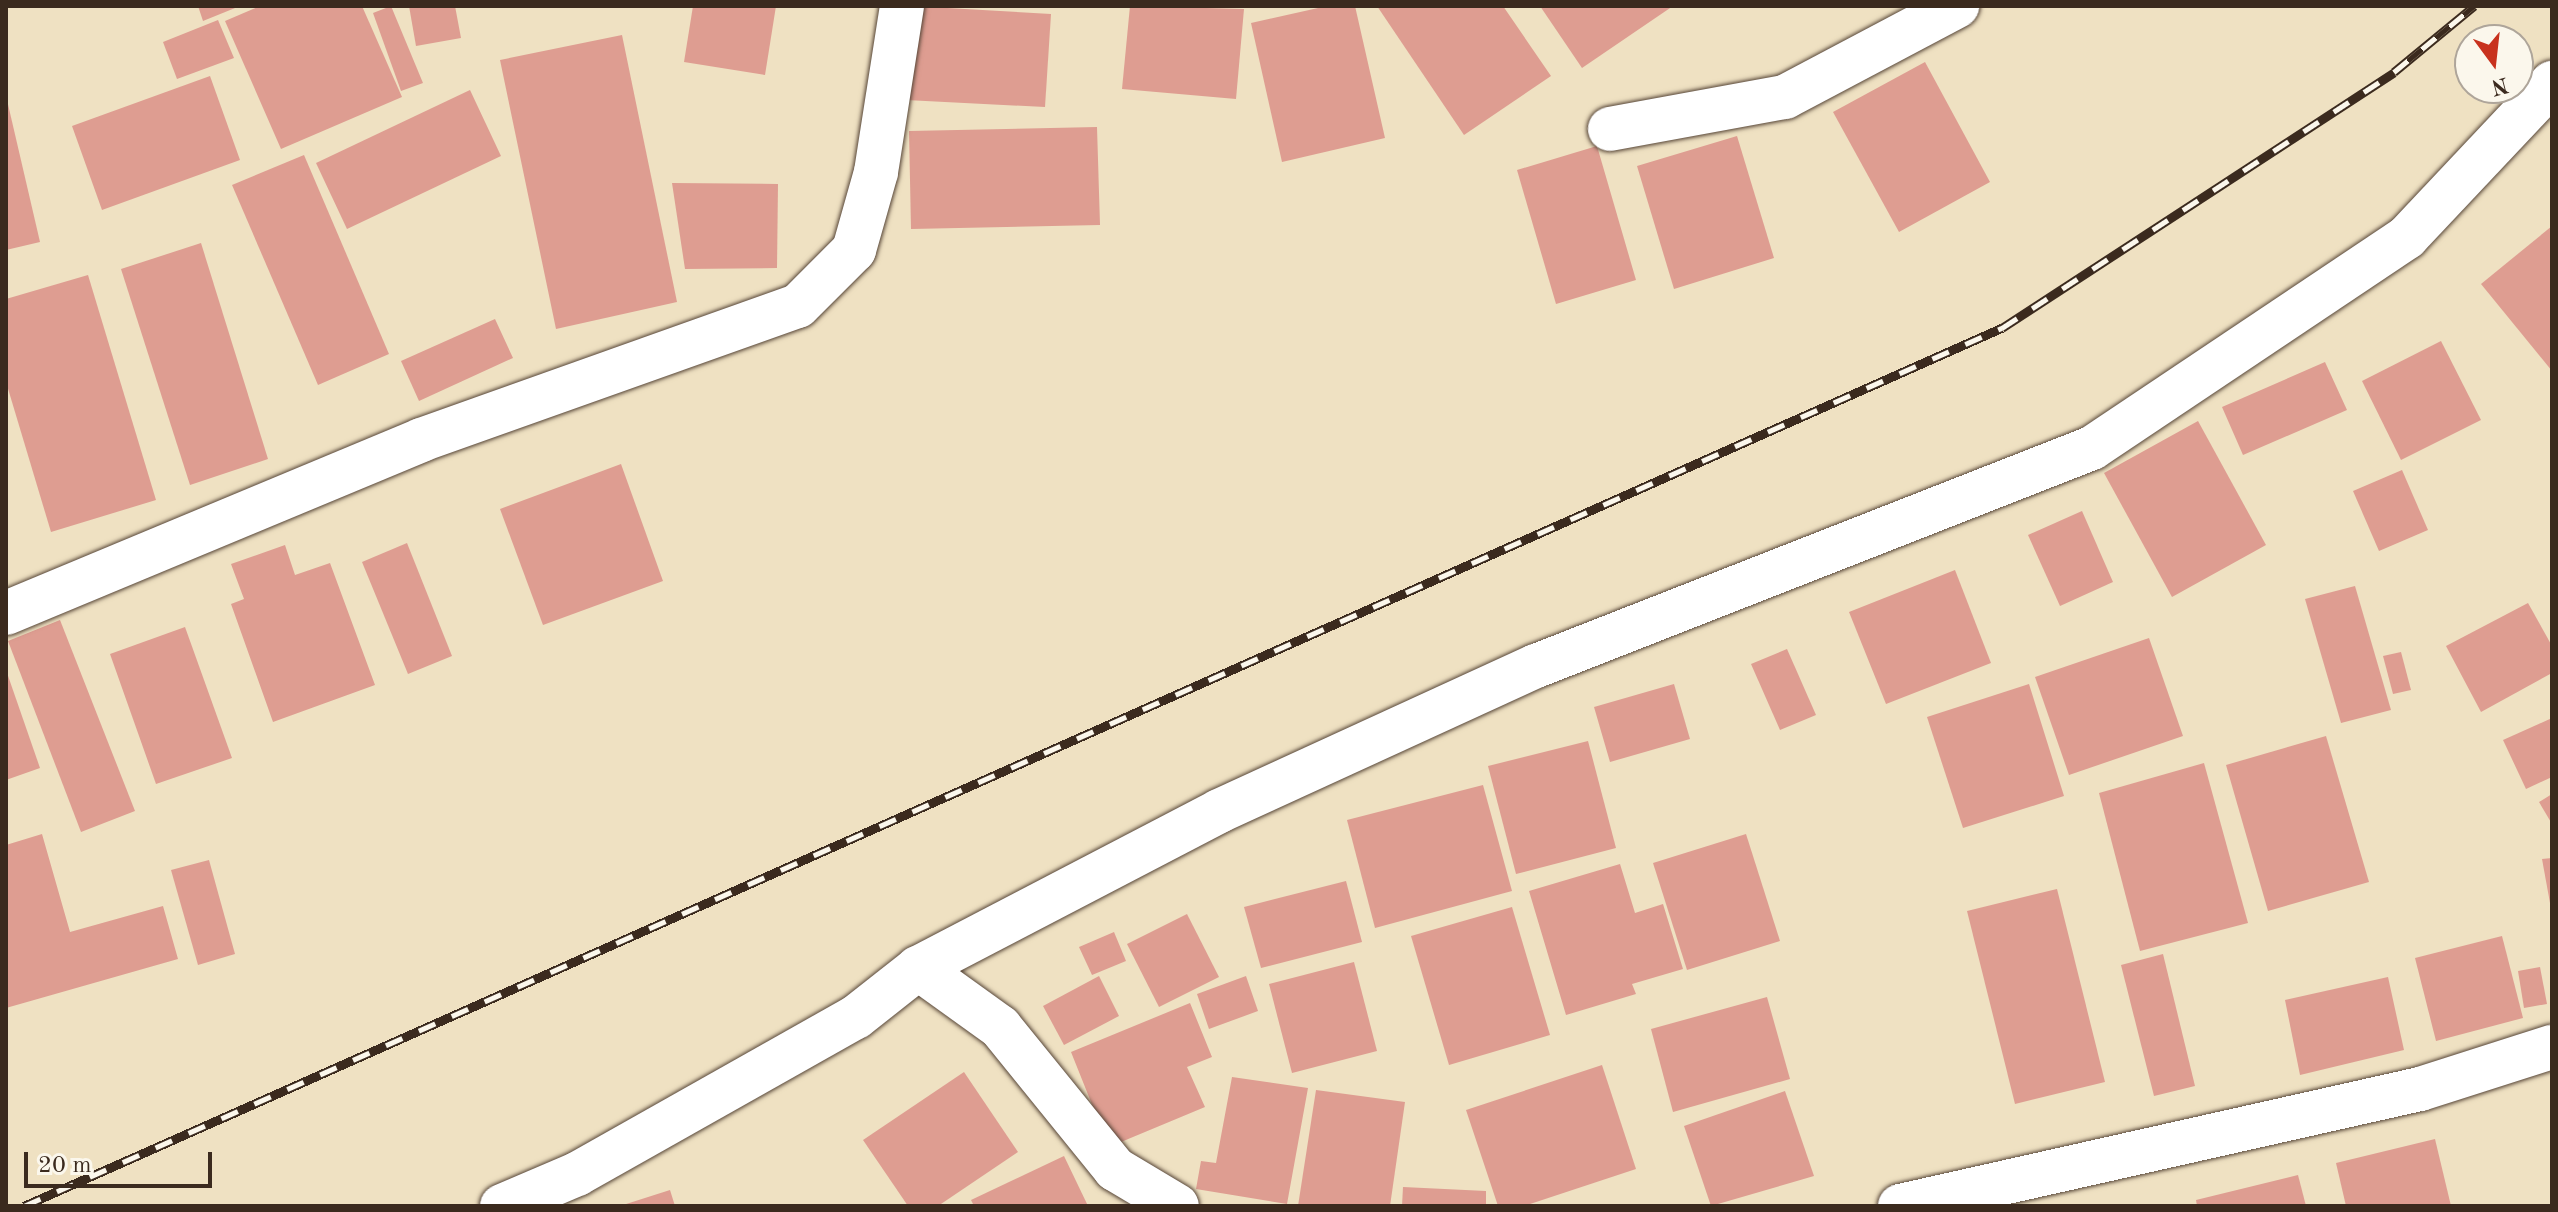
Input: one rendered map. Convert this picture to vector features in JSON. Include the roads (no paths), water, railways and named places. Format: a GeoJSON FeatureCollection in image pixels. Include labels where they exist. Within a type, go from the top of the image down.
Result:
{"type":"FeatureCollection","features":[{"type":"Feature","properties":{"kind":"street"},"geometry":{"type":"LineString","coordinates":[[6,613],[421,440],[798,306],[854,250],[876,172],[902,6]]}},
{"type":"Feature","properties":{"kind":"street"},"geometry":{"type":"LineString","coordinates":[[1610,129],[1785,97],[1957,6]]}},
{"type":"Feature","properties":{"kind":"street"},"geometry":{"type":"LineString","coordinates":[[502,1206],[577,1174],[856,1017],[918,968],[1219,811],[1536,666],[2092,448],[2407,237],[2552,83]]}},
{"type":"Feature","properties":{"kind":"street"},"geometry":{"type":"LineString","coordinates":[[918,968],[1000,1027],[1115,1169],[1177,1206]]}},
{"type":"Feature","properties":{"kind":"street"},"geometry":{"type":"LineString","coordinates":[[1900,1206],[2420,1089],[2552,1047]]}},
{"type":"Feature","properties":{"kind":"railway"},"geometry":{"type":"LineString","coordinates":[[24,1206],[2002,328],[2394,72],[2474,6]]}}]}
